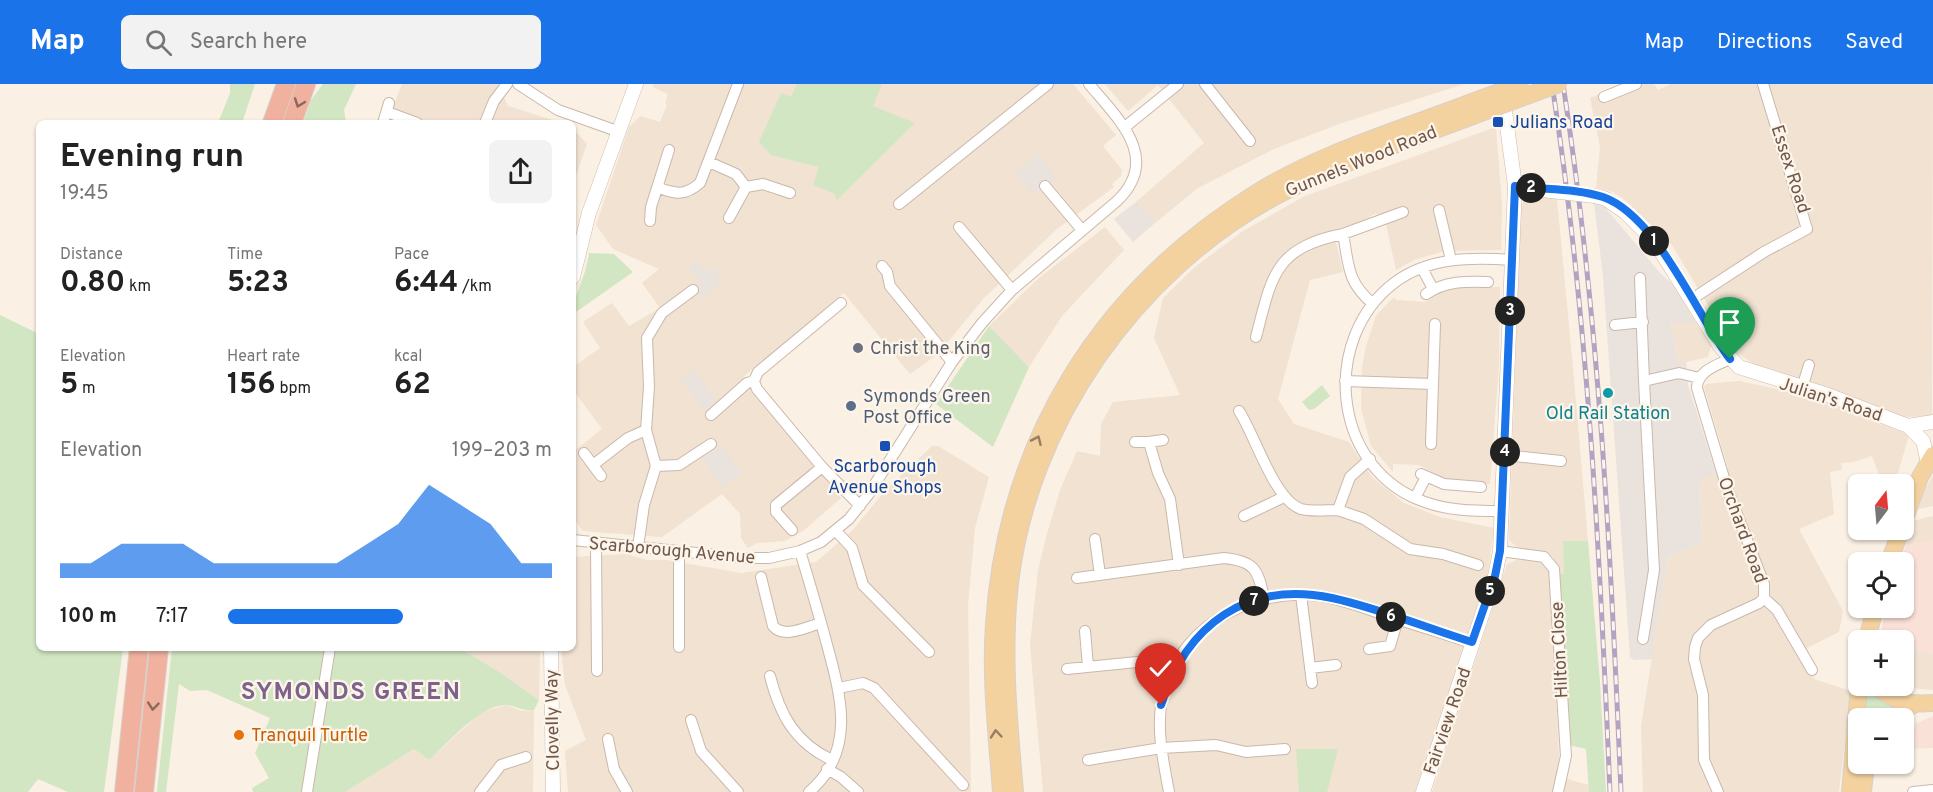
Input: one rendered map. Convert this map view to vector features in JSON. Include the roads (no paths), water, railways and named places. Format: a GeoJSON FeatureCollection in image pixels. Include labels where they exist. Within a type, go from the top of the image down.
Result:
{"type":"FeatureCollection","features":[{"type":"Feature","properties":{"kind":"highway"},"geometry":{"type":"LineString","coordinates":[[273,120],[286,84]]}},
{"type":"Feature","properties":{"kind":"highway"},"geometry":{"type":"LineString","coordinates":[[293,120],[306,84]]}},
{"type":"Feature","properties":{"kind":"highway"},"geometry":{"type":"LineString","coordinates":[[124,792],[139,651]]}},
{"type":"Feature","properties":{"kind":"highway"},"geometry":{"type":"LineString","coordinates":[[144,792],[159,651]]}},
{"type":"Feature","properties":{"kind":"main road","name":"Gunnels Wood Road"},"geometry":{"type":"LineString","coordinates":[[1015,792],[1006,682],[1006,634],[1010,582],[1026,504],[1067,409],[1110,341],[1136,307],[1177,265],[1246,214],[1321,174],[1471,110],[1521,84]]}},
{"type":"Feature","properties":{"kind":"main road","name":"Gunnels Wood Road"},"geometry":{"type":"LineString","coordinates":[[1001,792],[993,677],[993,626],[1003,550],[1021,482],[1037,439],[1084,354],[1105,324],[1179,249],[1254,194],[1337,154],[1559,84]]}},
{"type":"Feature","properties":{"kind":"main road"},"geometry":{"type":"LineString","coordinates":[[1914,497],[1930,459]]}},
{"type":"Feature","properties":{"kind":"main road"},"geometry":{"type":"LineString","coordinates":[[1850,792],[1858,696]]}},
{"type":"Feature","properties":{"kind":"main road"},"geometry":{"type":"LineString","coordinates":[[1887,696],[1912,705],[1933,703]]}},
{"type":"Feature","properties":{"kind":"main road"},"geometry":{"type":"LineString","coordinates":[[1907,708],[1912,705]]}},
{"type":"Feature","properties":{"kind":"main road"},"geometry":{"type":"LineString","coordinates":[[1863,792],[1865,774]]}},
{"type":"Feature","properties":{"kind":"street"},"geometry":{"type":"LineString","coordinates":[[486,120],[494,101],[507,84]]}},
{"type":"Feature","properties":{"kind":"street"},"geometry":{"type":"LineString","coordinates":[[518,84],[558,110],[617,131]]}},
{"type":"Feature","properties":{"kind":"street"},"geometry":{"type":"LineString","coordinates":[[576,265],[589,213],[636,84]]}},
{"type":"Feature","properties":{"kind":"street"},"geometry":{"type":"LineString","coordinates":[[899,204],[1048,84]]}},
{"type":"Feature","properties":{"kind":"street","name":"Scarborough Avenue"},"geometry":{"type":"LineString","coordinates":[[576,541],[679,553],[769,558],[801,551],[836,531],[860,506],[952,362],[1012,290],[1117,201],[1131,184],[1137,157],[1133,142],[1125,127],[1089,84]]}},
{"type":"Feature","properties":{"kind":"street"},"geometry":{"type":"LineString","coordinates":[[1125,127],[1178,84]]}},
{"type":"Feature","properties":{"kind":"street"},"geometry":{"type":"LineString","coordinates":[[1205,84],[1250,141]]}},
{"type":"Feature","properties":{"kind":"street","name":"Fairview Road"},"geometry":{"type":"LineString","coordinates":[[1424,792],[1495,576],[1500,551],[1515,186],[1502,84]]}},
{"type":"Feature","properties":{"kind":"street"},"geometry":{"type":"LineString","coordinates":[[1604,97],[1636,84]]}},
{"type":"Feature","properties":{"kind":"street","name":"Essex Road"},"geometry":{"type":"LineString","coordinates":[[1692,299],[1764,252],[1807,229],[1807,221],[1763,84]]}},
{"type":"Feature","properties":{"kind":"street"},"geometry":{"type":"LineString","coordinates":[[659,188],[677,194],[686,193],[700,183],[735,85]]}},
{"type":"Feature","properties":{"kind":"street"},"geometry":{"type":"LineString","coordinates":[[386,113],[408,120]]}},
{"type":"Feature","properties":{"kind":"street"},"geometry":{"type":"LineString","coordinates":[[650,221],[651,207],[659,188],[669,150]]}},
{"type":"Feature","properties":{"kind":"street"},"geometry":{"type":"LineString","coordinates":[[709,162],[736,174],[746,187]]}},
{"type":"Feature","properties":{"kind":"street"},"geometry":{"type":"LineString","coordinates":[[746,187],[763,184],[790,193]]}},
{"type":"Feature","properties":{"kind":"street"},"geometry":{"type":"LineString","coordinates":[[1045,186],[1082,230]]}},
{"type":"Feature","properties":{"kind":"street","name":"Julian's Road"},"geometry":{"type":"LineString","coordinates":[[1515,186],[1595,196],[1612,202],[1641,226],[1666,257],[1730,359],[1752,373],[1802,388],[1908,426],[1933,422]]}},
{"type":"Feature","properties":{"kind":"street"},"geometry":{"type":"LineString","coordinates":[[729,218],[746,187]]}},
{"type":"Feature","properties":{"kind":"street"},"geometry":{"type":"LineString","coordinates":[[1440,210],[1451,260]]}},
{"type":"Feature","properties":{"kind":"street"},"geometry":{"type":"LineString","coordinates":[[1256,337],[1271,280],[1282,264],[1306,244],[1343,234],[1403,212]]}},
{"type":"Feature","properties":{"kind":"street"},"geometry":{"type":"LineString","coordinates":[[959,227],[1012,290]]}},
{"type":"Feature","properties":{"kind":"street"},"geometry":{"type":"LineString","coordinates":[[1343,234],[1353,283],[1358,291],[1373,304]]}},
{"type":"Feature","properties":{"kind":"street"},"geometry":{"type":"LineString","coordinates":[[1502,511],[1458,510],[1415,498],[1390,481],[1359,443],[1348,414],[1345,381],[1349,348],[1363,318],[1394,283],[1422,268],[1451,260],[1512,260]]}},
{"type":"Feature","properties":{"kind":"street"},"geometry":{"type":"LineString","coordinates":[[882,266],[887,272],[890,286],[952,362]]}},
{"type":"Feature","properties":{"kind":"street"},"geometry":{"type":"LineString","coordinates":[[1422,268],[1430,291],[1461,281],[1488,282]]}},
{"type":"Feature","properties":{"kind":"street"},"geometry":{"type":"LineString","coordinates":[[1640,279],[1654,570],[1643,639]]}},
{"type":"Feature","properties":{"kind":"street"},"geometry":{"type":"LineString","coordinates":[[638,547],[644,505],[656,466],[646,430],[649,387],[647,338],[662,313],[693,290]]}},
{"type":"Feature","properties":{"kind":"street"},"geometry":{"type":"LineString","coordinates":[[841,303],[758,372],[754,381],[757,388],[822,467],[860,506]]}},
{"type":"Feature","properties":{"kind":"street"},"geometry":{"type":"LineString","coordinates":[[1615,325],[1643,322]]}},
{"type":"Feature","properties":{"kind":"street"},"geometry":{"type":"LineString","coordinates":[[1431,444],[1435,324]]}},
{"type":"Feature","properties":{"kind":"street"},"geometry":{"type":"LineString","coordinates":[[1644,381],[1679,373],[1699,378],[1730,359]]}},
{"type":"Feature","properties":{"kind":"street"},"geometry":{"type":"LineString","coordinates":[[1802,388],[1809,365]]}},
{"type":"Feature","properties":{"kind":"street","name":"Orchard Road"},"geometry":{"type":"LineString","coordinates":[[1699,378],[1696,388],[1724,478],[1764,584],[1764,598],[1777,610],[1812,670]]}},
{"type":"Feature","properties":{"kind":"street"},"geometry":{"type":"LineString","coordinates":[[711,415],[747,382],[754,381]]}},
{"type":"Feature","properties":{"kind":"street"},"geometry":{"type":"LineString","coordinates":[[1345,381],[1433,384]]}},
{"type":"Feature","properties":{"kind":"street"},"geometry":{"type":"LineString","coordinates":[[1239,411],[1251,428],[1284,497],[1302,509],[1338,510],[1364,519],[1410,549],[1443,554],[1478,565]]}},
{"type":"Feature","properties":{"kind":"street"},"geometry":{"type":"LineString","coordinates":[[1908,426],[1923,441],[1930,459]]}},
{"type":"Feature","properties":{"kind":"street"},"geometry":{"type":"LineString","coordinates":[[593,465],[628,438],[646,430]]}},
{"type":"Feature","properties":{"kind":"street"},"geometry":{"type":"LineString","coordinates":[[1136,442],[1163,440]]}},
{"type":"Feature","properties":{"kind":"street"},"geometry":{"type":"LineString","coordinates":[[1149,442],[1158,473],[1170,499],[1179,565]]}},
{"type":"Feature","properties":{"kind":"street"},"geometry":{"type":"LineString","coordinates":[[656,466],[679,465],[711,444]]}},
{"type":"Feature","properties":{"kind":"street"},"geometry":{"type":"LineString","coordinates":[[584,453],[601,476]]}},
{"type":"Feature","properties":{"kind":"street"},"geometry":{"type":"LineString","coordinates":[[1505,455],[1561,461]]}},
{"type":"Feature","properties":{"kind":"street"},"geometry":{"type":"LineString","coordinates":[[1338,510],[1347,481],[1370,459]]}},
{"type":"Feature","properties":{"kind":"street"},"geometry":{"type":"LineString","coordinates":[[792,530],[776,512],[776,505],[822,467]]}},
{"type":"Feature","properties":{"kind":"street"},"geometry":{"type":"LineString","coordinates":[[1415,498],[1424,476],[1444,484],[1481,488]]}},
{"type":"Feature","properties":{"kind":"street"},"geometry":{"type":"LineString","coordinates":[[1244,516],[1284,497]]}},
{"type":"Feature","properties":{"kind":"street"},"geometry":{"type":"LineString","coordinates":[[836,531],[852,548],[863,585],[929,652]]}},
{"type":"Feature","properties":{"kind":"street"},"geometry":{"type":"LineString","coordinates":[[1095,539],[1100,575]]}},
{"type":"Feature","properties":{"kind":"street"},"geometry":{"type":"LineString","coordinates":[[596,544],[597,671]]}},
{"type":"Feature","properties":{"kind":"street"},"geometry":{"type":"LineString","coordinates":[[801,551],[839,688],[843,720],[829,764],[809,792]]}},
{"type":"Feature","properties":{"kind":"street","name":"Hilton Close"},"geometry":{"type":"LineString","coordinates":[[1500,551],[1544,556],[1554,569],[1566,756],[1558,792]]}},
{"type":"Feature","properties":{"kind":"street"},"geometry":{"type":"LineString","coordinates":[[679,553],[680,647]]}},
{"type":"Feature","properties":{"kind":"street"},"geometry":{"type":"LineString","coordinates":[[1077,578],[1224,558],[1244,560],[1254,568],[1261,582],[1264,598]]}},
{"type":"Feature","properties":{"kind":"street"},"geometry":{"type":"LineString","coordinates":[[761,577],[773,626],[777,631],[786,633],[821,624]]}},
{"type":"Feature","properties":{"kind":"street"},"geometry":{"type":"LineString","coordinates":[[1169,792],[1161,748],[1161,705],[1174,670],[1198,636],[1219,617],[1240,605],[1264,598],[1301,595],[1333,598],[1472,642]]}},
{"type":"Feature","properties":{"kind":"street"},"geometry":{"type":"LineString","coordinates":[[1301,595],[1312,683]]}},
{"type":"Feature","properties":{"kind":"street"},"geometry":{"type":"LineString","coordinates":[[1719,792],[1707,772],[1704,760],[1703,695],[1694,659],[1695,647],[1698,638],[1711,625],[1759,603],[1764,598]]}},
{"type":"Feature","properties":{"kind":"street"},"geometry":{"type":"LineString","coordinates":[[1395,658],[1390,646],[1398,619]]}},
{"type":"Feature","properties":{"kind":"street"},"geometry":{"type":"LineString","coordinates":[[1085,631],[1088,666]]}},
{"type":"Feature","properties":{"kind":"street"},"geometry":{"type":"LineString","coordinates":[[1370,649],[1390,646]]}},
{"type":"Feature","properties":{"kind":"street"},"geometry":{"type":"LineString","coordinates":[[307,792],[330,651]]}},
{"type":"Feature","properties":{"kind":"street","name":"Clovelly Way"},"geometry":{"type":"LineString","coordinates":[[551,651],[553,792]]}},
{"type":"Feature","properties":{"kind":"street"},"geometry":{"type":"LineString","coordinates":[[1067,669],[1147,661],[1174,670]]}},
{"type":"Feature","properties":{"kind":"street"},"geometry":{"type":"LineString","coordinates":[[1310,668],[1336,665]]}},
{"type":"Feature","properties":{"kind":"street"},"geometry":{"type":"LineString","coordinates":[[770,676],[784,719],[858,792]]}},
{"type":"Feature","properties":{"kind":"street"},"geometry":{"type":"LineString","coordinates":[[839,688],[863,683],[874,688],[963,785]]}},
{"type":"Feature","properties":{"kind":"street"},"geometry":{"type":"LineString","coordinates":[[691,720],[701,751],[738,792]]}},
{"type":"Feature","properties":{"kind":"street"},"geometry":{"type":"LineString","coordinates":[[608,739],[614,769],[627,792]]}},
{"type":"Feature","properties":{"kind":"street"},"geometry":{"type":"LineString","coordinates":[[1088,760],[1161,748],[1223,745],[1246,752],[1285,749]]}},
{"type":"Feature","properties":{"kind":"street"},"geometry":{"type":"LineString","coordinates":[[480,792],[501,765],[526,757]]}},
{"type":"Feature","properties":{"kind":"street"},"geometry":{"type":"LineString","coordinates":[[1913,792],[1933,790]]}},
{"type":"Feature","properties":{"kind":"railway"},"geometry":{"type":"LineString","coordinates":[[1552,84],[1584,349],[1597,526],[1610,792]]}},
{"type":"Feature","properties":{"kind":"railway"},"geometry":{"type":"LineString","coordinates":[[1563,84],[1595,349],[1608,526],[1621,792]]}},
{"type":"Feature","properties":{"kind":"place","name":"Julians Road"},"geometry":{"type":"Point","coordinates":[1498,122]}},
{"type":"Feature","properties":{"kind":"place","name":"Christ the King"},"geometry":{"type":"Point","coordinates":[858,348]}},
{"type":"Feature","properties":{"kind":"place","name":"Old Rail Station"},"geometry":{"type":"Point","coordinates":[1608,393]}},
{"type":"Feature","properties":{"kind":"place","name":"Symonds Green Post Office"},"geometry":{"type":"Point","coordinates":[851,406]}},
{"type":"Feature","properties":{"kind":"place","name":"Scarborough Avenue Shops"},"geometry":{"type":"Point","coordinates":[885,446]}},
{"type":"Feature","properties":{"kind":"place","name":"Tranquil Turtle"},"geometry":{"type":"Point","coordinates":[239,735]}},
{"type":"Feature","properties":{"kind":"district","name":"SYMONDS GREEN"},"geometry":{"type":"Point","coordinates":[351,691]}}]}
